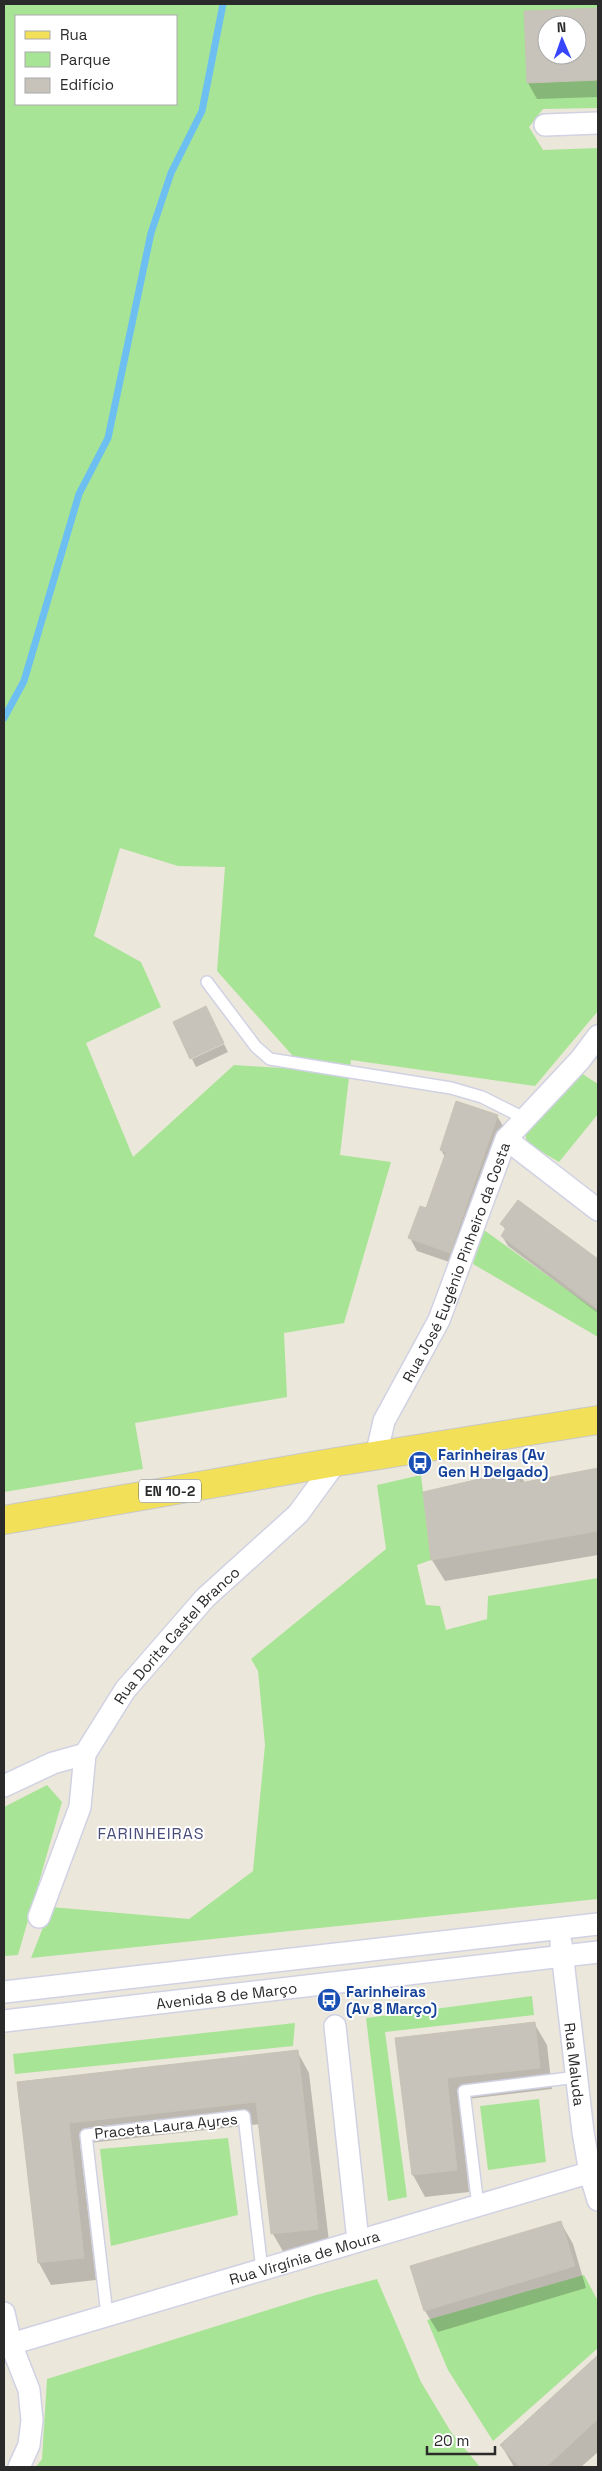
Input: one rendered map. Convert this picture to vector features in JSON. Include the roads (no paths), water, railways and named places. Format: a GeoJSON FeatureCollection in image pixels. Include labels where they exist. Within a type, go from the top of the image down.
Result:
{"type":"FeatureCollection","features":[{"type":"Feature","properties":{"kind":"main road","name":"EN 10-2"},"geometry":{"type":"LineString","coordinates":[[4,1520],[336,1462],[598,1420]]}},
{"type":"Feature","properties":{"kind":"street"},"geometry":{"type":"LineString","coordinates":[[545,125],[598,122]]}},
{"type":"Feature","properties":{"kind":"street","name":"Rua José Eugénio Pinheiro da Costa"},"geometry":{"type":"LineString","coordinates":[[376,1456],[384,1421],[439,1320],[506,1139],[580,1060],[598,1036]]}},
{"type":"Feature","properties":{"kind":"street"},"geometry":{"type":"LineString","coordinates":[[506,1139],[598,1210]]}},
{"type":"Feature","properties":{"kind":"street","name":"Rua Dorita Castel Branco"},"geometry":{"type":"LineString","coordinates":[[85,1754],[125,1690],[205,1598],[298,1514],[336,1462]]}},
{"type":"Feature","properties":{"kind":"street"},"geometry":{"type":"LineString","coordinates":[[4,1786],[53,1763],[85,1754],[80,1807],[39,1917]]}},
{"type":"Feature","properties":{"kind":"street","name":"Avenida 8 de Março"},"geometry":{"type":"LineString","coordinates":[[4,1992],[598,1924]]}},
{"type":"Feature","properties":{"kind":"street","name":"Rua Maluda"},"geometry":{"type":"LineString","coordinates":[[560,1928],[577,2077],[598,2200]]}},
{"type":"Feature","properties":{"kind":"street","name":"Avenida 8 de Março"},"geometry":{"type":"LineString","coordinates":[[4,2021],[598,1952]]}},
{"type":"Feature","properties":{"kind":"street"},"geometry":{"type":"LineString","coordinates":[[335,2026],[358,2242]]}},
{"type":"Feature","properties":{"kind":"street","name":"Rua Virgínia de Moura"},"geometry":{"type":"LineString","coordinates":[[11,2344],[594,2171]]}},
{"type":"Feature","properties":{"kind":"street"},"geometry":{"type":"LineString","coordinates":[[4,2313],[11,2344],[29,2390],[32,2420],[29,2445],[19,2467]]}},
{"type":"Feature","properties":{"kind":"lane"},"geometry":{"type":"LineString","coordinates":[[206,982],[256,1047],[270,1058],[451,1088],[482,1097],[524,1118]]}},
{"type":"Feature","properties":{"kind":"lane"},"geometry":{"type":"LineString","coordinates":[[478,2206],[464,2091],[577,2077]]}},
{"type":"Feature","properties":{"kind":"lane","name":"Praceta Laura Ayres"},"geometry":{"type":"LineString","coordinates":[[107,2316],[86,2135],[244,2116],[262,2270]]}},
{"type":"Feature","properties":{"kind":"waterway"},"geometry":{"type":"LineString","coordinates":[[4,718],[24,681],[79,494],[108,438],[151,233],[171,173],[202,111],[223,4]]}},
{"type":"Feature","properties":{"kind":"place","name":"Farinheiras (Av Gen H Delgado)"},"geometry":{"type":"Point","coordinates":[420,1463]}},
{"type":"Feature","properties":{"kind":"place","name":"Farinheiras (Av 8 Março)"},"geometry":{"type":"Point","coordinates":[329,2000]}},
{"type":"Feature","properties":{"kind":"district","name":"FARINHEIRAS"},"geometry":{"type":"Point","coordinates":[151,1833]}}]}
